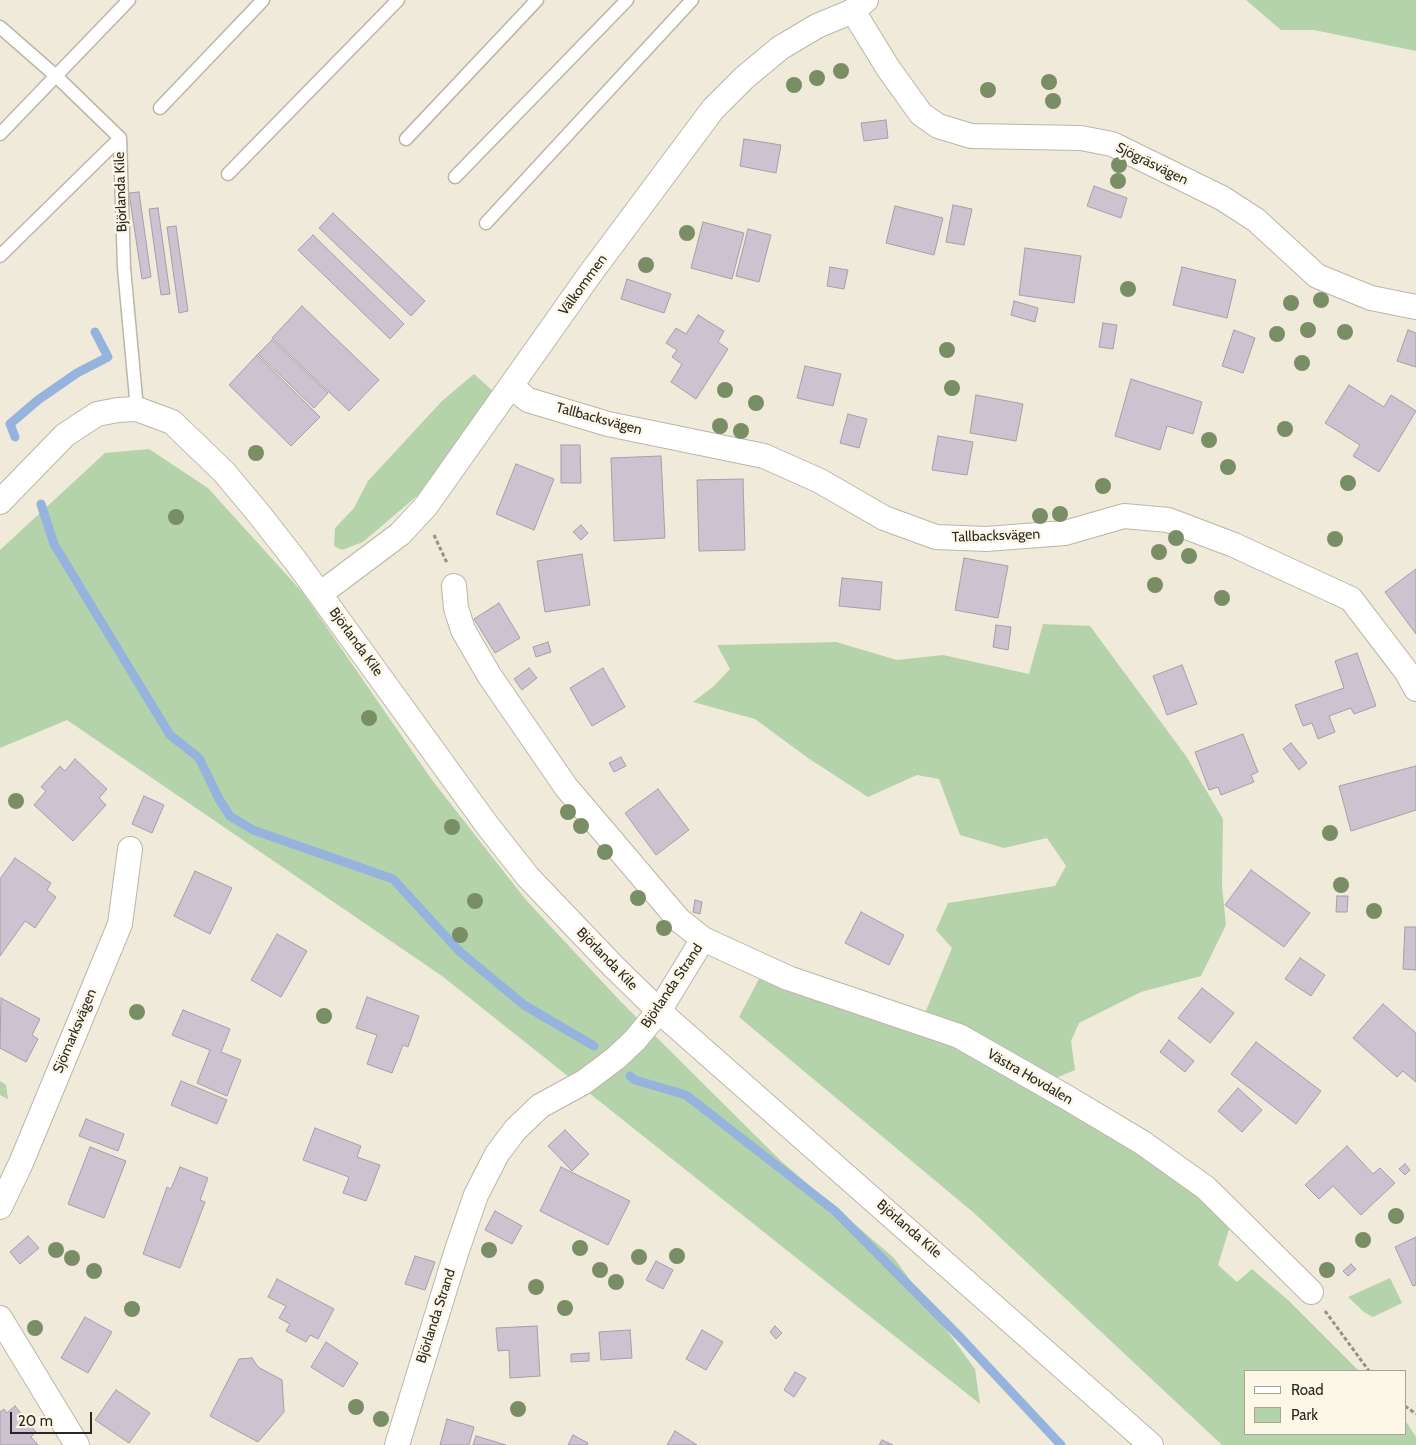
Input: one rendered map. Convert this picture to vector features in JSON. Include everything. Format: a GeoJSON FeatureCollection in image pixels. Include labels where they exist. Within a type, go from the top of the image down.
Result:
{"type":"FeatureCollection","features":[{"type":"Feature","properties":{"kind":"street","name":"Sjögräsvägen"},"geometry":{"type":"LineString","coordinates":[[860,5],[888,68],[921,114],[938,126],[971,136],[1081,138],[1112,144],[1222,198],[1256,220],[1317,276],[1370,298],[1416,307]]}},
{"type":"Feature","properties":{"kind":"street","name":"Välkommen"},"geometry":{"type":"LineString","coordinates":[[320,594],[400,534],[424,508],[512,387],[590,274],[713,109],[744,78],[780,48],[817,26],[860,5]]}},
{"type":"Feature","properties":{"kind":"street","name":"Tallbacksvägen"},"geometry":{"type":"LineString","coordinates":[[512,387],[528,400],[608,424],[764,456],[820,481],[884,518],[936,537],[986,538],[1065,533],[1124,516],[1168,520],[1234,545],[1350,599],[1406,671],[1416,689]]}},
{"type":"Feature","properties":{"kind":"street","name":"Björlanda Kile"},"geometry":{"type":"LineString","coordinates":[[0,502],[65,435],[97,414],[137,409],[172,422],[192,439],[242,493],[320,594],[487,825],[528,876],[612,965],[659,1011],[1151,1445]]}},
{"type":"Feature","properties":{"kind":"street","name":"Björlanda Strand"},"geometry":{"type":"LineString","coordinates":[[397,1445],[456,1253],[476,1195],[497,1154],[515,1130],[540,1106],[584,1082],[616,1058],[659,1011],[703,939],[679,920],[566,787],[480,660],[463,630],[456,608],[454,586]]}},
{"type":"Feature","properties":{"kind":"street","name":"Sjömarksvägen"},"geometry":{"type":"LineString","coordinates":[[0,1207],[21,1163],[120,924],[130,849]]}},
{"type":"Feature","properties":{"kind":"street","name":"Västra Hovdalen"},"geometry":{"type":"LineString","coordinates":[[703,939],[788,978],[959,1036],[1066,1096],[1143,1143],[1206,1188],[1311,1292]]}},
{"type":"Feature","properties":{"kind":"street"},"geometry":{"type":"LineString","coordinates":[[3,1331],[77,1445]]}},
{"type":"Feature","properties":{"kind":"lane"},"geometry":{"type":"LineString","coordinates":[[0,134],[128,0]]}},
{"type":"Feature","properties":{"kind":"lane"},"geometry":{"type":"LineString","coordinates":[[160,108],[263,0]]}},
{"type":"Feature","properties":{"kind":"lane"},"geometry":{"type":"LineString","coordinates":[[228,174],[398,0]]}},
{"type":"Feature","properties":{"kind":"lane"},"geometry":{"type":"LineString","coordinates":[[406,139],[537,0]]}},
{"type":"Feature","properties":{"kind":"lane"},"geometry":{"type":"LineString","coordinates":[[455,177],[627,0]]}},
{"type":"Feature","properties":{"kind":"lane"},"geometry":{"type":"LineString","coordinates":[[486,223],[692,0]]}},
{"type":"Feature","properties":{"kind":"lane","name":"Björlanda Kile"},"geometry":{"type":"LineString","coordinates":[[0,27],[56,76],[120,138],[124,268],[137,409]]}},
{"type":"Feature","properties":{"kind":"lane"},"geometry":{"type":"LineString","coordinates":[[0,256],[120,138]]}},
{"type":"Feature","properties":{"kind":"path"},"geometry":{"type":"LineString","coordinates":[[424,508],[446,560],[454,586]]}},
{"type":"Feature","properties":{"kind":"path"},"geometry":{"type":"LineString","coordinates":[[1311,1292],[1368,1370]]}},
{"type":"Feature","properties":{"kind":"green space"},"geometry":{"type":"Polygon","coordinates":[[[1246,0],[1416,0],[1416,51],[1314,30],[1281,30],[1246,0]]]}},
{"type":"Feature","properties":{"kind":"green space"},"geometry":{"type":"Polygon","coordinates":[[[474,374],[494,392],[418,495],[363,542],[342,550],[334,546],[335,528],[354,508],[368,481],[442,401],[474,374]]]}},
{"type":"Feature","properties":{"kind":"green space"},"geometry":{"type":"Polygon","coordinates":[[[149,449],[208,488],[303,593],[432,780],[526,900],[622,1003],[781,1161],[894,1258],[975,1369],[980,1404],[442,976],[67,720],[0,748],[0,550],[105,453],[149,449]]]}},
{"type":"Feature","properties":{"kind":"green space"},"geometry":{"type":"Polygon","coordinates":[[[1043,624],[1090,626],[1186,756],[1223,819],[1222,886],[1226,925],[1201,976],[1141,992],[1079,1023],[1071,1041],[1075,1070],[1056,1078],[925,1013],[952,948],[936,930],[948,903],[1055,886],[1066,866],[1047,838],[1004,848],[960,835],[939,779],[917,775],[868,797],[808,758],[755,719],[693,702],[714,686],[730,669],[717,645],[836,642],[897,660],[943,655],[1029,674],[1043,624]]]}},
{"type":"Feature","properties":{"kind":"green space"},"geometry":{"type":"Polygon","coordinates":[[[760,977],[941,1037],[1132,1147],[1231,1223],[1218,1265],[1237,1282],[1252,1269],[1289,1301],[1358,1370],[1244,1370],[1244,1435],[1406,1435],[1406,1422],[1416,1437],[1416,1445],[1222,1445],[974,1213],[739,1017],[760,977]]]}},
{"type":"Feature","properties":{"kind":"green space"},"geometry":{"type":"Polygon","coordinates":[[[0,1081],[6,1085],[8,1099],[0,1095],[0,1081]]]}},
{"type":"Feature","properties":{"kind":"green space"},"geometry":{"type":"Polygon","coordinates":[[[1390,1278],[1402,1303],[1373,1317],[1364,1312],[1348,1297],[1390,1278]]]}},
{"type":"Feature","properties":{"kind":"building"},"geometry":{"type":"Polygon","coordinates":[[[886,120],[888,138],[864,141],[861,123],[886,120]]]}},
{"type":"Feature","properties":{"kind":"building"},"geometry":{"type":"Polygon","coordinates":[[[744,139],[781,145],[776,173],[740,166],[744,139]]]}},
{"type":"Feature","properties":{"kind":"building"},"geometry":{"type":"Polygon","coordinates":[[[1094,186],[1127,198],[1121,218],[1087,206],[1094,186]]]}},
{"type":"Feature","properties":{"kind":"building"},"geometry":{"type":"Polygon","coordinates":[[[139,192],[151,277],[142,279],[129,193],[139,192]]]}},
{"type":"Feature","properties":{"kind":"building"},"geometry":{"type":"Polygon","coordinates":[[[953,205],[972,209],[964,245],[946,242],[953,205]]]}},
{"type":"Feature","properties":{"kind":"building"},"geometry":{"type":"Polygon","coordinates":[[[895,206],[943,218],[934,255],[886,243],[895,206]]]}},
{"type":"Feature","properties":{"kind":"building"},"geometry":{"type":"Polygon","coordinates":[[[158,208],[170,294],[161,295],[149,209],[158,208]]]}},
{"type":"Feature","properties":{"kind":"building"},"geometry":{"type":"Polygon","coordinates":[[[333,213],[425,301],[411,316],[319,228],[333,213]]]}},
{"type":"Feature","properties":{"kind":"building"},"geometry":{"type":"Polygon","coordinates":[[[703,222],[744,233],[732,279],[691,268],[703,222]]]}},
{"type":"Feature","properties":{"kind":"building"},"geometry":{"type":"Polygon","coordinates":[[[176,226],[188,311],[179,313],[167,227],[176,226]]]}},
{"type":"Feature","properties":{"kind":"building"},"geometry":{"type":"Polygon","coordinates":[[[748,229],[771,235],[759,282],[736,276],[748,229]]]}},
{"type":"Feature","properties":{"kind":"building"},"geometry":{"type":"Polygon","coordinates":[[[313,235],[404,324],[390,339],[298,250],[313,235]]]}},
{"type":"Feature","properties":{"kind":"building"},"geometry":{"type":"Polygon","coordinates":[[[1025,248],[1081,256],[1074,303],[1019,295],[1025,248]]]}},
{"type":"Feature","properties":{"kind":"building"},"geometry":{"type":"Polygon","coordinates":[[[830,267],[848,270],[844,289],[827,286],[830,267]]]}},
{"type":"Feature","properties":{"kind":"building"},"geometry":{"type":"Polygon","coordinates":[[[1182,267],[1236,280],[1227,318],[1173,305],[1182,267]]]}},
{"type":"Feature","properties":{"kind":"building"},"geometry":{"type":"Polygon","coordinates":[[[627,279],[671,294],[664,313],[621,299],[627,279]]]}},
{"type":"Feature","properties":{"kind":"building"},"geometry":{"type":"Polygon","coordinates":[[[1014,301],[1038,308],[1035,322],[1011,315],[1014,301]]]}},
{"type":"Feature","properties":{"kind":"building"},"geometry":{"type":"Polygon","coordinates":[[[302,306],[379,380],[349,411],[272,338],[302,306]]]}},
{"type":"Feature","properties":{"kind":"building"},"geometry":{"type":"Polygon","coordinates":[[[698,315],[724,331],[718,342],[728,349],[696,399],[671,382],[682,364],[672,357],[677,350],[666,343],[676,328],[686,334],[698,315]]]}},
{"type":"Feature","properties":{"kind":"building"},"geometry":{"type":"Polygon","coordinates":[[[1103,323],[1117,325],[1113,349],[1099,347],[1103,323]]]}},
{"type":"Feature","properties":{"kind":"building"},"geometry":{"type":"Polygon","coordinates":[[[1234,330],[1255,338],[1243,373],[1222,366],[1234,330]]]}},
{"type":"Feature","properties":{"kind":"building"},"geometry":{"type":"Polygon","coordinates":[[[1408,330],[1416,333],[1416,367],[1397,361],[1408,330]]]}},
{"type":"Feature","properties":{"kind":"building"},"geometry":{"type":"Polygon","coordinates":[[[272,340],[328,393],[314,408],[258,354],[272,340]]]}},
{"type":"Feature","properties":{"kind":"building"},"geometry":{"type":"Polygon","coordinates":[[[257,355],[320,417],[291,446],[229,385],[257,355]]]}},
{"type":"Feature","properties":{"kind":"building"},"geometry":{"type":"Polygon","coordinates":[[[805,366],[841,374],[833,406],[797,398],[805,366]]]}},
{"type":"Feature","properties":{"kind":"building"},"geometry":{"type":"Polygon","coordinates":[[[1131,379],[1202,402],[1193,434],[1167,426],[1160,450],[1115,436],[1131,379]]]}},
{"type":"Feature","properties":{"kind":"building"},"geometry":{"type":"Polygon","coordinates":[[[1349,385],[1384,407],[1391,395],[1416,411],[1379,472],[1353,456],[1360,445],[1325,423],[1349,385]]]}},
{"type":"Feature","properties":{"kind":"building"},"geometry":{"type":"Polygon","coordinates":[[[976,395],[1023,404],[1016,441],[970,433],[976,395]]]}},
{"type":"Feature","properties":{"kind":"building"},"geometry":{"type":"Polygon","coordinates":[[[848,414],[867,419],[859,448],[840,443],[848,414]]]}},
{"type":"Feature","properties":{"kind":"building"},"geometry":{"type":"Polygon","coordinates":[[[938,436],[973,442],[967,475],[932,470],[938,436]]]}},
{"type":"Feature","properties":{"kind":"building"},"geometry":{"type":"Polygon","coordinates":[[[561,445],[580,445],[581,483],[561,483],[561,445]]]}},
{"type":"Feature","properties":{"kind":"building"},"geometry":{"type":"Polygon","coordinates":[[[661,456],[665,538],[614,541],[611,458],[661,456]]]}},
{"type":"Feature","properties":{"kind":"building"},"geometry":{"type":"Polygon","coordinates":[[[516,464],[554,479],[534,530],[496,514],[516,464]]]}},
{"type":"Feature","properties":{"kind":"building"},"geometry":{"type":"Polygon","coordinates":[[[743,479],[745,550],[699,551],[697,480],[743,479]]]}},
{"type":"Feature","properties":{"kind":"building"},"geometry":{"type":"Polygon","coordinates":[[[581,525],[588,533],[581,540],[573,532],[581,525]]]}},
{"type":"Feature","properties":{"kind":"building"},"geometry":{"type":"Polygon","coordinates":[[[582,554],[590,605],[545,612],[537,561],[582,554]]]}},
{"type":"Feature","properties":{"kind":"building"},"geometry":{"type":"Polygon","coordinates":[[[964,558],[1008,566],[998,618],[955,610],[964,558]]]}},
{"type":"Feature","properties":{"kind":"building"},"geometry":{"type":"Polygon","coordinates":[[[1416,569],[1416,634],[1385,592],[1416,569]]]}},
{"type":"Feature","properties":{"kind":"building"},"geometry":{"type":"Polygon","coordinates":[[[842,578],[882,582],[880,610],[839,606],[842,578]]]}},
{"type":"Feature","properties":{"kind":"building"},"geometry":{"type":"Polygon","coordinates":[[[499,603],[520,638],[495,653],[474,619],[499,603]]]}},
{"type":"Feature","properties":{"kind":"building"},"geometry":{"type":"Polygon","coordinates":[[[996,625],[1011,627],[1008,650],[993,647],[996,625]]]}},
{"type":"Feature","properties":{"kind":"building"},"geometry":{"type":"Polygon","coordinates":[[[548,642],[551,652],[536,657],[533,647],[548,642]]]}},
{"type":"Feature","properties":{"kind":"building"},"geometry":{"type":"Polygon","coordinates":[[[1357,653],[1376,706],[1354,714],[1351,708],[1329,716],[1335,732],[1318,739],[1312,723],[1303,726],[1295,705],[1344,688],[1335,661],[1357,653]]]}},
{"type":"Feature","properties":{"kind":"building"},"geometry":{"type":"Polygon","coordinates":[[[1182,665],[1197,704],[1167,715],[1153,676],[1182,665]]]}},
{"type":"Feature","properties":{"kind":"building"},"geometry":{"type":"Polygon","coordinates":[[[529,668],[537,678],[522,690],[514,679],[529,668]]]}},
{"type":"Feature","properties":{"kind":"building"},"geometry":{"type":"Polygon","coordinates":[[[603,668],[625,707],[592,726],[570,688],[603,668]]]}},
{"type":"Feature","properties":{"kind":"building"},"geometry":{"type":"Polygon","coordinates":[[[1243,734],[1258,772],[1251,775],[1254,782],[1221,795],[1218,787],[1209,790],[1195,752],[1243,734]]]}},
{"type":"Feature","properties":{"kind":"building"},"geometry":{"type":"Polygon","coordinates":[[[1291,743],[1307,763],[1299,770],[1283,749],[1291,743]]]}},
{"type":"Feature","properties":{"kind":"building"},"geometry":{"type":"Polygon","coordinates":[[[621,757],[626,766],[614,772],[609,763],[621,757]]]}},
{"type":"Feature","properties":{"kind":"building"},"geometry":{"type":"Polygon","coordinates":[[[75,759],[107,789],[99,798],[106,805],[73,841],[34,805],[46,791],[41,787],[60,766],[65,771],[75,759]]]}},
{"type":"Feature","properties":{"kind":"building"},"geometry":{"type":"Polygon","coordinates":[[[1416,766],[1416,810],[1351,831],[1339,786],[1416,766]]]}},
{"type":"Feature","properties":{"kind":"building"},"geometry":{"type":"Polygon","coordinates":[[[658,789],[689,830],[656,855],[625,813],[658,789]]]}},
{"type":"Feature","properties":{"kind":"building"},"geometry":{"type":"Polygon","coordinates":[[[144,796],[164,805],[152,833],[132,824],[144,796]]]}},
{"type":"Feature","properties":{"kind":"building"},"geometry":{"type":"Polygon","coordinates":[[[15,858],[51,883],[47,890],[56,897],[35,928],[25,921],[0,956],[0,879],[15,858]]]}},
{"type":"Feature","properties":{"kind":"building"},"geometry":{"type":"Polygon","coordinates":[[[1251,870],[1310,913],[1284,947],[1225,905],[1251,870]]]}},
{"type":"Feature","properties":{"kind":"building"},"geometry":{"type":"Polygon","coordinates":[[[195,871],[232,888],[210,934],[174,916],[195,871]]]}},
{"type":"Feature","properties":{"kind":"building"},"geometry":{"type":"Polygon","coordinates":[[[1337,896],[1348,896],[1347,912],[1336,912],[1337,896]]]}},
{"type":"Feature","properties":{"kind":"building"},"geometry":{"type":"Polygon","coordinates":[[[695,900],[702,902],[700,914],[693,912],[695,900]]]}},
{"type":"Feature","properties":{"kind":"building"},"geometry":{"type":"Polygon","coordinates":[[[861,912],[904,935],[889,965],[845,943],[861,912]]]}},
{"type":"Feature","properties":{"kind":"building"},"geometry":{"type":"Polygon","coordinates":[[[1405,927],[1416,927],[1416,970],[1403,969],[1405,927]]]}},
{"type":"Feature","properties":{"kind":"building"},"geometry":{"type":"Polygon","coordinates":[[[277,934],[307,951],[281,997],[251,980],[277,934]]]}},
{"type":"Feature","properties":{"kind":"building"},"geometry":{"type":"Polygon","coordinates":[[[1300,958],[1325,975],[1311,996],[1285,979],[1300,958]]]}},
{"type":"Feature","properties":{"kind":"building"},"geometry":{"type":"Polygon","coordinates":[[[1202,988],[1234,1013],[1210,1043],[1178,1018],[1202,988]]]}},
{"type":"Feature","properties":{"kind":"building"},"geometry":{"type":"Polygon","coordinates":[[[367,997],[419,1016],[408,1047],[403,1045],[392,1073],[367,1064],[377,1035],[356,1028],[367,997]]]}},
{"type":"Feature","properties":{"kind":"building"},"geometry":{"type":"Polygon","coordinates":[[[1,998],[40,1019],[32,1035],[38,1039],[26,1062],[0,1048],[1,998]]]}},
{"type":"Feature","properties":{"kind":"building"},"geometry":{"type":"Polygon","coordinates":[[[1383,1004],[1416,1033],[1416,1082],[1403,1071],[1397,1077],[1353,1038],[1383,1004]]]}},
{"type":"Feature","properties":{"kind":"building"},"geometry":{"type":"Polygon","coordinates":[[[183,1010],[230,1029],[221,1052],[241,1060],[227,1096],[197,1083],[210,1050],[172,1035],[183,1010]]]}},
{"type":"Feature","properties":{"kind":"building"},"geometry":{"type":"Polygon","coordinates":[[[1169,1040],[1194,1061],[1185,1072],[1160,1052],[1169,1040]]]}},
{"type":"Feature","properties":{"kind":"building"},"geometry":{"type":"Polygon","coordinates":[[[1256,1042],[1321,1091],[1296,1124],[1231,1074],[1256,1042]]]}},
{"type":"Feature","properties":{"kind":"building"},"geometry":{"type":"Polygon","coordinates":[[[181,1081],[227,1100],[217,1124],[171,1105],[181,1081]]]}},
{"type":"Feature","properties":{"kind":"building"},"geometry":{"type":"Polygon","coordinates":[[[1238,1088],[1262,1110],[1242,1132],[1218,1111],[1238,1088]]]}},
{"type":"Feature","properties":{"kind":"building"},"geometry":{"type":"Polygon","coordinates":[[[86,1119],[124,1134],[118,1151],[79,1136],[86,1119]]]}},
{"type":"Feature","properties":{"kind":"building"},"geometry":{"type":"Polygon","coordinates":[[[315,1128],[361,1146],[357,1157],[380,1165],[366,1201],[343,1193],[349,1177],[303,1160],[315,1128]]]}},
{"type":"Feature","properties":{"kind":"building"},"geometry":{"type":"Polygon","coordinates":[[[565,1130],[589,1154],[572,1171],[548,1146],[565,1130]]]}},
{"type":"Feature","properties":{"kind":"building"},"geometry":{"type":"Polygon","coordinates":[[[1347,1146],[1373,1174],[1380,1168],[1395,1183],[1361,1215],[1333,1186],[1319,1199],[1305,1185],[1347,1146]]]}},
{"type":"Feature","properties":{"kind":"building"},"geometry":{"type":"Polygon","coordinates":[[[90,1147],[126,1161],[104,1218],[68,1204],[90,1147]]]}},
{"type":"Feature","properties":{"kind":"building"},"geometry":{"type":"Polygon","coordinates":[[[1405,1164],[1410,1170],[1405,1175],[1399,1169],[1405,1164]]]}},
{"type":"Feature","properties":{"kind":"building"},"geometry":{"type":"Polygon","coordinates":[[[180,1167],[208,1178],[200,1200],[205,1202],[180,1268],[143,1254],[167,1187],[171,1189],[180,1167]]]}},
{"type":"Feature","properties":{"kind":"building"},"geometry":{"type":"Polygon","coordinates":[[[561,1167],[630,1201],[608,1245],[540,1211],[561,1167]]]}},
{"type":"Feature","properties":{"kind":"building"},"geometry":{"type":"Polygon","coordinates":[[[495,1211],[522,1226],[512,1244],[485,1230],[495,1211]]]}},
{"type":"Feature","properties":{"kind":"building"},"geometry":{"type":"Polygon","coordinates":[[[28,1236],[39,1248],[20,1264],[10,1252],[28,1236]]]}},
{"type":"Feature","properties":{"kind":"building"},"geometry":{"type":"Polygon","coordinates":[[[1416,1237],[1416,1285],[1413,1286],[1395,1247],[1416,1237]]]}},
{"type":"Feature","properties":{"kind":"building"},"geometry":{"type":"Polygon","coordinates":[[[415,1256],[435,1262],[425,1290],[405,1284],[415,1256]]]}},
{"type":"Feature","properties":{"kind":"building"},"geometry":{"type":"Polygon","coordinates":[[[656,1261],[673,1270],[663,1289],[646,1280],[656,1261]]]}},
{"type":"Feature","properties":{"kind":"building"},"geometry":{"type":"Polygon","coordinates":[[[1351,1264],[1356,1269],[1348,1276],[1343,1271],[1351,1264]]]}},
{"type":"Feature","properties":{"kind":"building"},"geometry":{"type":"Polygon","coordinates":[[[277,1279],[334,1309],[318,1339],[310,1335],[306,1342],[286,1331],[290,1324],[279,1318],[286,1306],[268,1297],[277,1279]]]}},
{"type":"Feature","properties":{"kind":"building"},"geometry":{"type":"Polygon","coordinates":[[[85,1317],[112,1332],[88,1373],[61,1358],[85,1317]]]}},
{"type":"Feature","properties":{"kind":"building"},"geometry":{"type":"Polygon","coordinates":[[[537,1326],[540,1376],[510,1378],[509,1350],[498,1351],[496,1328],[537,1326]]]}},
{"type":"Feature","properties":{"kind":"building"},"geometry":{"type":"Polygon","coordinates":[[[775,1326],[782,1333],[776,1339],[770,1332],[775,1326]]]}},
{"type":"Feature","properties":{"kind":"building"},"geometry":{"type":"Polygon","coordinates":[[[630,1330],[632,1358],[601,1360],[599,1332],[630,1330]]]}},
{"type":"Feature","properties":{"kind":"building"},"geometry":{"type":"Polygon","coordinates":[[[702,1330],[723,1342],[706,1370],[686,1359],[702,1330]]]}},
{"type":"Feature","properties":{"kind":"building"},"geometry":{"type":"Polygon","coordinates":[[[326,1342],[358,1363],[343,1387],[311,1367],[326,1342]]]}},
{"type":"Feature","properties":{"kind":"building"},"geometry":{"type":"Polygon","coordinates":[[[589,1353],[589,1361],[571,1362],[571,1354],[589,1353]]]}},
{"type":"Feature","properties":{"kind":"building"},"geometry":{"type":"Polygon","coordinates":[[[252,1358],[258,1367],[282,1380],[284,1412],[258,1442],[210,1416],[239,1359],[252,1358]]]}},
{"type":"Feature","properties":{"kind":"building"},"geometry":{"type":"Polygon","coordinates":[[[795,1372],[806,1378],[794,1397],[784,1390],[795,1372]]]}},
{"type":"Feature","properties":{"kind":"building"},"geometry":{"type":"Polygon","coordinates":[[[116,1390],[150,1413],[129,1443],[95,1420],[116,1390]]]}},
{"type":"Feature","properties":{"kind":"building"},"geometry":{"type":"Polygon","coordinates":[[[15,1406],[36,1432],[31,1437],[38,1445],[0,1445],[0,1412],[4,1409],[7,1413],[15,1406]]]}},
{"type":"Feature","properties":{"kind":"building"},"geometry":{"type":"Polygon","coordinates":[[[447,1419],[474,1427],[469,1445],[440,1445],[447,1419]]]}},
{"type":"Feature","properties":{"kind":"building"},"geometry":{"type":"Polygon","coordinates":[[[675,1431],[697,1445],[667,1445],[675,1431]]]}},
{"type":"Feature","properties":{"kind":"building"},"geometry":{"type":"Polygon","coordinates":[[[573,1435],[588,1443],[587,1445],[568,1445],[573,1435]]]}},
{"type":"Feature","properties":{"kind":"building"},"geometry":{"type":"Polygon","coordinates":[[[476,1436],[506,1445],[473,1445],[476,1436]]]}},
{"type":"Feature","properties":{"kind":"building"},"geometry":{"type":"Polygon","coordinates":[[[882,1440],[893,1445],[879,1445],[882,1440]]]}},
{"type":"Feature","properties":{"kind":"waterway"},"geometry":{"type":"LineString","coordinates":[[15,437],[10,424],[38,400],[77,373],[108,357],[95,332]]}},
{"type":"Feature","properties":{"kind":"waterway"},"geometry":{"type":"LineString","coordinates":[[41,504],[54,544],[86,597],[170,735],[199,758],[219,799],[230,816],[253,830],[393,879],[460,952],[524,1005],[594,1046]]}},
{"type":"Feature","properties":{"kind":"waterway"},"geometry":{"type":"LineString","coordinates":[[630,1076],[635,1080],[686,1095],[835,1211],[960,1337],[1061,1445]]}}]}
